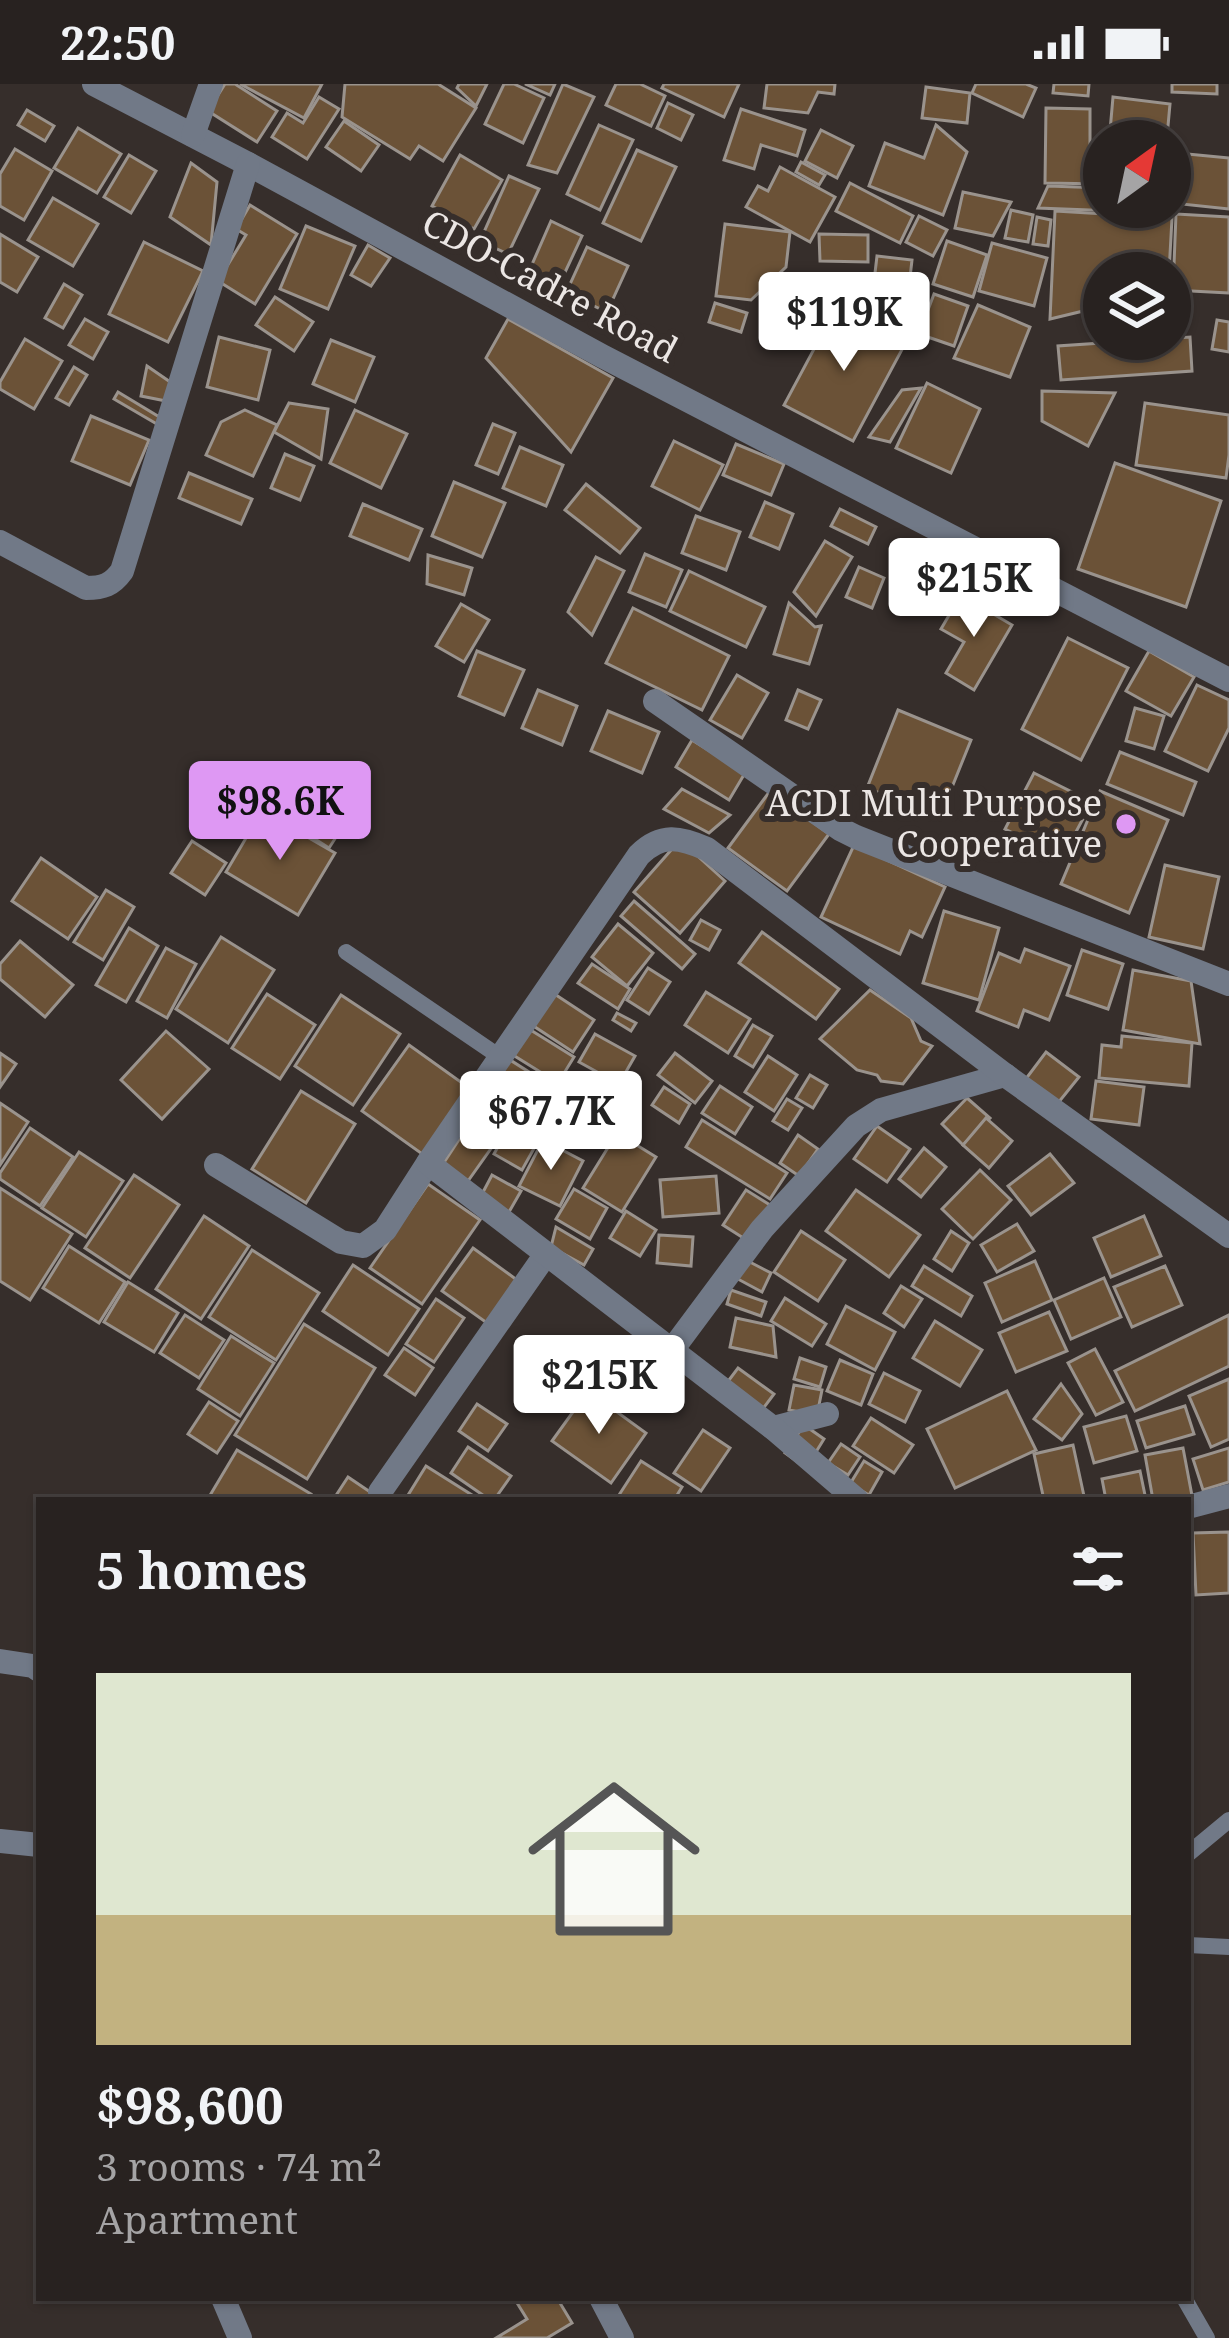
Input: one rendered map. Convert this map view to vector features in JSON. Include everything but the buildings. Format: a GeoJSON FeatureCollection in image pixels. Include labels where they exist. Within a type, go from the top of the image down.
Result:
{"type":"FeatureCollection","features":[{"type":"Feature","properties":{"kind":"street","name":"CDO-Cadre Road"},"geometry":{"type":"LineString","coordinates":[[94,84],[602,356],[1229,680]]}},
{"type":"Feature","properties":{"kind":"street"},"geometry":{"type":"LineString","coordinates":[[193,135],[211,84]]}},
{"type":"Feature","properties":{"kind":"street"},"geometry":{"type":"LineString","coordinates":[[0,542],[86,588],[114,582],[122,571],[248,164]]}},
{"type":"Feature","properties":{"kind":"street"},"geometry":{"type":"LineString","coordinates":[[655,701],[856,837],[1229,984]]}},
{"type":"Feature","properties":{"kind":"street"},"geometry":{"type":"LineString","coordinates":[[216,1165],[341,1242],[363,1246],[385,1229],[639,855],[650,844],[675,838],[706,850],[1005,1076],[1229,1236]]}},
{"type":"Feature","properties":{"kind":"street"},"geometry":{"type":"LineString","coordinates":[[672,1349],[762,1229],[856,1126],[881,1109],[1005,1076]]}},
{"type":"Feature","properties":{"kind":"street"},"geometry":{"type":"LineString","coordinates":[[428,1163],[773,1428],[854,1497]]}},
{"type":"Feature","properties":{"kind":"street"},"geometry":{"type":"LineString","coordinates":[[380,1492],[546,1254]]}},
{"type":"Feature","properties":{"kind":"street"},"geometry":{"type":"LineString","coordinates":[[773,1428],[827,1414]]}},
{"type":"Feature","properties":{"kind":"street"},"geometry":{"type":"LineString","coordinates":[[1191,1506],[1229,1496]]}},
{"type":"Feature","properties":{"kind":"street"},"geometry":{"type":"LineString","coordinates":[[0,1660],[36,1668]]}},
{"type":"Feature","properties":{"kind":"street"},"geometry":{"type":"LineString","coordinates":[[0,1841],[36,1845]]}},
{"type":"Feature","properties":{"kind":"street"},"geometry":{"type":"LineString","coordinates":[[224,2301],[240,2338]]}},
{"type":"Feature","properties":{"kind":"street"},"geometry":{"type":"LineString","coordinates":[[603,2301],[622,2338]]}},
{"type":"Feature","properties":{"kind":"lane"},"geometry":{"type":"LineString","coordinates":[[346,952],[500,1057]]}},
{"type":"Feature","properties":{"kind":"lane"},"geometry":{"type":"LineString","coordinates":[[1191,1852],[1229,1820]]}},
{"type":"Feature","properties":{"kind":"lane"},"geometry":{"type":"LineString","coordinates":[[1191,1945],[1229,1948]]}},
{"type":"Feature","properties":{"kind":"lane"},"geometry":{"type":"LineString","coordinates":[[1186,2301],[1207,2338]]}},
{"type":"Feature","properties":{"kind":"place","name":"ACDI Multi Purpose Cooperative"},"geometry":{"type":"Point","coordinates":[1126,824]}}]}
